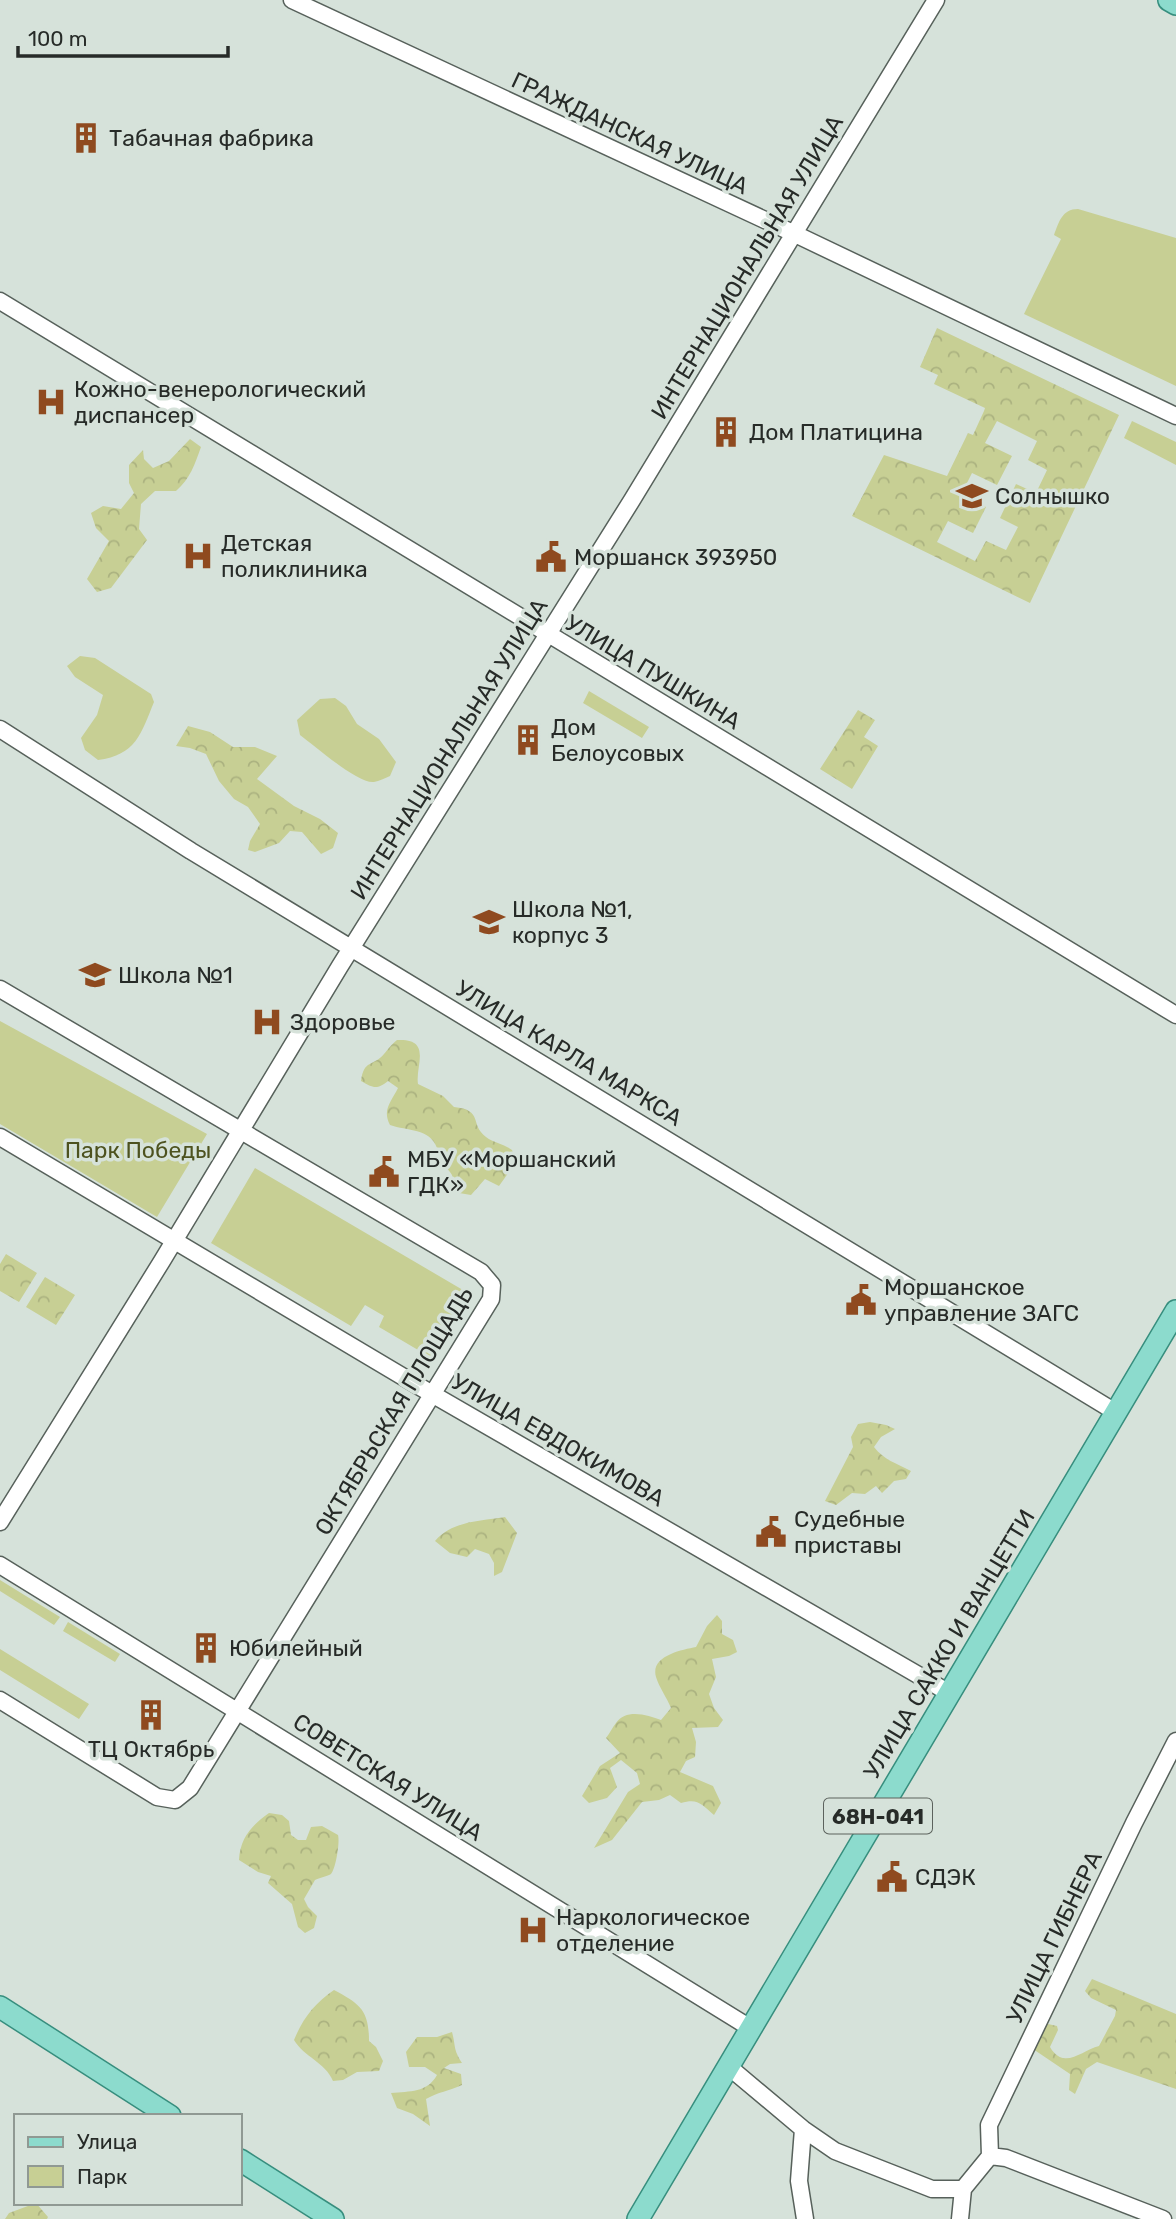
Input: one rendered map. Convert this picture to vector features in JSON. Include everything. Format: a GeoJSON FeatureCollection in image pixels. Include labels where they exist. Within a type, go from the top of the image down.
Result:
{"type":"FeatureCollection","features":[{"type":"Feature","properties":{"kind":"main road"},"geometry":{"type":"LineString","coordinates":[[1169,0],[1176,4]]}},
{"type":"Feature","properties":{"kind":"main road","name":"УЛИЦА САККО И ВАНЦЕТТИ"},"geometry":{"type":"LineString","coordinates":[[638,2219],[1176,1311]]}},
{"type":"Feature","properties":{"kind":"main road"},"geometry":{"type":"LineString","coordinates":[[0,2007],[167,2114]]}},
{"type":"Feature","properties":{"kind":"main road"},"geometry":{"type":"LineString","coordinates":[[242,2161],[333,2219]]}},
{"type":"Feature","properties":{"kind":"street","name":"ГРАЖДАНСКАЯ УЛИЦА"},"geometry":{"type":"LineString","coordinates":[[292,0],[795,234],[1176,416]]}},
{"type":"Feature","properties":{"kind":"street","name":"ИНТЕРНАЦИОНАЛЬНАЯ УЛИЦА"},"geometry":{"type":"LineString","coordinates":[[0,1522],[352,947],[795,234],[936,0]]}},
{"type":"Feature","properties":{"kind":"street","name":"УЛИЦА ПУШКИНА"},"geometry":{"type":"LineString","coordinates":[[0,300],[1176,1016]]}},
{"type":"Feature","properties":{"kind":"street","name":"УЛИЦА КАРЛА МАРКСА"},"geometry":{"type":"LineString","coordinates":[[0,729],[191,851],[1117,1413]]}},
{"type":"Feature","properties":{"kind":"street","name":"ОКТЯБРЬСКАЯ ПЛОЩАДЬ"},"geometry":{"type":"LineString","coordinates":[[0,989],[481,1272],[492,1285],[491,1299],[190,1788],[175,1800],[157,1797],[0,1700]]}},
{"type":"Feature","properties":{"kind":"street","name":"УЛИЦА ЕВДОКИМОВА"},"geometry":{"type":"LineString","coordinates":[[2,1143],[951,1694]]}},
{"type":"Feature","properties":{"kind":"street","name":"СОВЕТСКАЯ УЛИЦА"},"geometry":{"type":"LineString","coordinates":[[0,1565],[751,2029]]}},
{"type":"Feature","properties":{"kind":"street","name":"УЛИЦА ГИБНЕРА"},"geometry":{"type":"LineString","coordinates":[[990,2156],[989,2125],[1176,1741]]}},
{"type":"Feature","properties":{"kind":"street"},"geometry":{"type":"LineString","coordinates":[[729,2067],[803,2129],[835,2151],[932,2189],[963,2189]]}},
{"type":"Feature","properties":{"kind":"street"},"geometry":{"type":"LineString","coordinates":[[803,2129],[799,2181],[805,2219]]}},
{"type":"Feature","properties":{"kind":"street"},"geometry":{"type":"LineString","coordinates":[[960,2219],[963,2189],[990,2156],[1006,2158],[1163,2219]]}},
{"type":"Feature","properties":{"kind":"green space"},"geometry":{"type":"Polygon","coordinates":[[[1078,209],[1176,238],[1176,386],[1024,314],[1061,239],[1054,235],[1060,221],[1068,211],[1078,209]]]}},
{"type":"Feature","properties":{"kind":"green space","name":"Солнышко"},"geometry":{"type":"Polygon","coordinates":[[[937,328],[1119,415],[1030,603],[852,516],[884,455],[947,476],[968,433],[973,435],[984,411],[985,408],[934,384],[938,375],[920,367],[937,328]],[[997,421],[985,443],[1012,456],[997,485],[972,473],[961,495],[986,507],[973,533],[948,521],[937,542],[975,561],[986,541],[1006,550],[1018,527],[1000,518],[1016,484],[1036,493],[1047,470],[1028,460],[1037,441],[997,421]]]}},
{"type":"Feature","properties":{"kind":"green space"},"geometry":{"type":"Polygon","coordinates":[[[1132,421],[1176,442],[1176,465],[1124,438],[1132,421]]]}},
{"type":"Feature","properties":{"kind":"green space"},"geometry":{"type":"Polygon","coordinates":[[[190,439],[201,447],[188,476],[176,491],[155,491],[141,504],[139,529],[147,540],[111,588],[97,592],[87,579],[109,541],[96,528],[91,513],[103,506],[121,509],[134,493],[129,483],[129,465],[143,450],[144,459],[153,468],[169,461],[190,439]]]}},
{"type":"Feature","properties":{"kind":"green space"},"geometry":{"type":"Polygon","coordinates":[[[80,656],[95,658],[151,694],[154,702],[135,741],[129,748],[111,757],[98,760],[85,750],[81,738],[97,715],[103,695],[75,677],[67,666],[80,656]]]}},
{"type":"Feature","properties":{"kind":"green space"},"geometry":{"type":"Polygon","coordinates":[[[589,691],[649,727],[642,738],[583,703],[589,691]]]}},
{"type":"Feature","properties":{"kind":"green space"},"geometry":{"type":"Polygon","coordinates":[[[335,698],[346,706],[357,724],[379,739],[396,762],[390,776],[374,782],[358,777],[300,735],[297,720],[320,699],[335,698]]]}},
{"type":"Feature","properties":{"kind":"green space"},"geometry":{"type":"Polygon","coordinates":[[[858,710],[875,720],[864,737],[878,746],[852,789],[820,769],[858,710]]]}},
{"type":"Feature","properties":{"kind":"green space"},"geometry":{"type":"Polygon","coordinates":[[[188,726],[210,732],[233,747],[255,747],[277,756],[257,779],[338,833],[333,848],[321,854],[302,832],[290,831],[279,843],[255,852],[248,850],[260,824],[248,807],[234,799],[219,781],[206,754],[176,746],[188,726]]]}},
{"type":"Feature","properties":{"kind":"green space","name":"Парк Победы"},"geometry":{"type":"Polygon","coordinates":[[[0,1021],[207,1134],[157,1217],[0,1124],[0,1021]]]}},
{"type":"Feature","properties":{"kind":"green space"},"geometry":{"type":"Polygon","coordinates":[[[397,1040],[408,1041],[419,1048],[418,1084],[443,1096],[454,1107],[469,1111],[486,1137],[512,1150],[512,1164],[499,1186],[485,1179],[471,1195],[459,1193],[429,1137],[417,1131],[390,1125],[387,1110],[398,1088],[388,1081],[375,1087],[361,1081],[364,1069],[380,1058],[397,1040]]]}},
{"type":"Feature","properties":{"kind":"green space"},"geometry":{"type":"Polygon","coordinates":[[[255,1168],[468,1293],[430,1357],[379,1327],[384,1316],[365,1305],[351,1326],[211,1243],[255,1168]]]}},
{"type":"Feature","properties":{"kind":"green space"},"geometry":{"type":"Polygon","coordinates":[[[6,1254],[37,1273],[19,1302],[0,1291],[0,1264],[6,1254]]]}},
{"type":"Feature","properties":{"kind":"green space"},"geometry":{"type":"Polygon","coordinates":[[[45,1277],[75,1295],[56,1325],[26,1307],[45,1277]]]}},
{"type":"Feature","properties":{"kind":"green space"},"geometry":{"type":"Polygon","coordinates":[[[870,1422],[895,1429],[881,1437],[874,1447],[886,1458],[911,1471],[906,1479],[894,1481],[882,1493],[876,1486],[865,1494],[852,1493],[836,1505],[825,1501],[853,1447],[851,1437],[858,1424],[870,1422]]]}},
{"type":"Feature","properties":{"kind":"green space"},"geometry":{"type":"Polygon","coordinates":[[[505,1517],[517,1533],[502,1572],[494,1576],[494,1563],[489,1554],[475,1549],[467,1557],[450,1553],[435,1541],[458,1526],[505,1517]]]}},
{"type":"Feature","properties":{"kind":"green space"},"geometry":{"type":"Polygon","coordinates":[[[0,1580],[60,1617],[54,1625],[0,1591],[0,1580]]]}},
{"type":"Feature","properties":{"kind":"green space"},"geometry":{"type":"Polygon","coordinates":[[[717,1615],[722,1621],[722,1634],[733,1640],[737,1652],[712,1659],[716,1677],[709,1694],[714,1708],[723,1720],[718,1727],[692,1728],[696,1742],[695,1757],[686,1761],[680,1772],[713,1786],[721,1803],[714,1815],[699,1803],[681,1803],[670,1795],[659,1800],[642,1802],[612,1840],[594,1848],[628,1792],[640,1784],[637,1773],[621,1760],[610,1768],[617,1787],[607,1798],[589,1803],[582,1796],[600,1766],[620,1753],[606,1738],[620,1718],[631,1714],[661,1720],[671,1708],[656,1677],[658,1664],[668,1655],[696,1647],[707,1626],[717,1615]]]}},
{"type":"Feature","properties":{"kind":"green space"},"geometry":{"type":"Polygon","coordinates":[[[68,1622],[120,1654],[115,1662],[63,1631],[68,1622]]]}},
{"type":"Feature","properties":{"kind":"green space"},"geometry":{"type":"Polygon","coordinates":[[[0,1649],[89,1704],[79,1719],[0,1670],[0,1649]]]}},
{"type":"Feature","properties":{"kind":"green space"},"geometry":{"type":"Polygon","coordinates":[[[269,1813],[282,1815],[289,1821],[291,1835],[298,1840],[306,1840],[311,1827],[322,1826],[338,1835],[333,1871],[330,1875],[315,1880],[304,1899],[317,1916],[314,1928],[305,1933],[298,1927],[292,1904],[268,1883],[271,1876],[258,1872],[239,1860],[248,1833],[269,1813]]]}},
{"type":"Feature","properties":{"kind":"green space"},"geometry":{"type":"Polygon","coordinates":[[[1092,1979],[1176,2014],[1176,2089],[1097,2062],[1086,2069],[1075,2094],[1069,2090],[1070,2074],[1033,2049],[1040,2030],[1048,2024],[1057,2026],[1058,2030],[1050,2047],[1061,2058],[1073,2057],[1099,2046],[1116,2010],[1091,1998],[1085,1991],[1092,1979]]]}},
{"type":"Feature","properties":{"kind":"green space"},"geometry":{"type":"Polygon","coordinates":[[[334,1990],[356,2004],[365,2015],[369,2041],[376,2047],[383,2061],[379,2071],[357,2072],[343,2080],[333,2081],[325,2069],[294,2040],[310,2012],[334,1990]]]}},
{"type":"Feature","properties":{"kind":"green space"},"geometry":{"type":"Polygon","coordinates":[[[452,2032],[462,2063],[450,2064],[444,2068],[461,2074],[462,2085],[426,2099],[430,2126],[413,2114],[397,2108],[391,2093],[423,2088],[437,2075],[425,2067],[409,2067],[406,2052],[417,2037],[437,2037],[452,2032]]]}},
{"type":"Feature","properties":{"kind":"green space"},"geometry":{"type":"Polygon","coordinates":[[[38,2205],[48,2217],[5,2219],[9,2213],[38,2205]]]}},
{"type":"Feature","properties":{"kind":"place","name":"Табачная фабрика"},"geometry":{"type":"Point","coordinates":[86,138]}},
{"type":"Feature","properties":{"kind":"place","name":"Кожно-венерологический диспансер"},"geometry":{"type":"Point","coordinates":[51,402]}},
{"type":"Feature","properties":{"kind":"place","name":"Дом Платицина"},"geometry":{"type":"Point","coordinates":[726,432]}},
{"type":"Feature","properties":{"kind":"place","name":"Солнышко"},"geometry":{"type":"Point","coordinates":[972,496]}},
{"type":"Feature","properties":{"kind":"place","name":"Детская поликлиника"},"geometry":{"type":"Point","coordinates":[198,556]}},
{"type":"Feature","properties":{"kind":"place","name":"Моршанск 393950"},"geometry":{"type":"Point","coordinates":[551,557]}},
{"type":"Feature","properties":{"kind":"place","name":"Дом Белоусовых"},"geometry":{"type":"Point","coordinates":[528,740]}},
{"type":"Feature","properties":{"kind":"place","name":"Школа №1, корпус 3"},"geometry":{"type":"Point","coordinates":[489,922]}},
{"type":"Feature","properties":{"kind":"place","name":"Школа №1"},"geometry":{"type":"Point","coordinates":[95,975]}},
{"type":"Feature","properties":{"kind":"place","name":"Здоровье"},"geometry":{"type":"Point","coordinates":[267,1022]}},
{"type":"Feature","properties":{"kind":"place","name":"МБУ «Моршанский ГДК»"},"geometry":{"type":"Point","coordinates":[384,1172]}},
{"type":"Feature","properties":{"kind":"place","name":"Моршанское управление ЗАГС"},"geometry":{"type":"Point","coordinates":[861,1300]}},
{"type":"Feature","properties":{"kind":"place","name":"Судебные приставы"},"geometry":{"type":"Point","coordinates":[771,1532]}},
{"type":"Feature","properties":{"kind":"place","name":"Юбилейный"},"geometry":{"type":"Point","coordinates":[206,1648]}},
{"type":"Feature","properties":{"kind":"place","name":"ТЦ Октябрь"},"geometry":{"type":"Point","coordinates":[151,1715]}},
{"type":"Feature","properties":{"kind":"place","name":"СДЭК"},"geometry":{"type":"Point","coordinates":[892,1877]}},
{"type":"Feature","properties":{"kind":"place","name":"Наркологическое отделение"},"geometry":{"type":"Point","coordinates":[533,1930]}}]}
